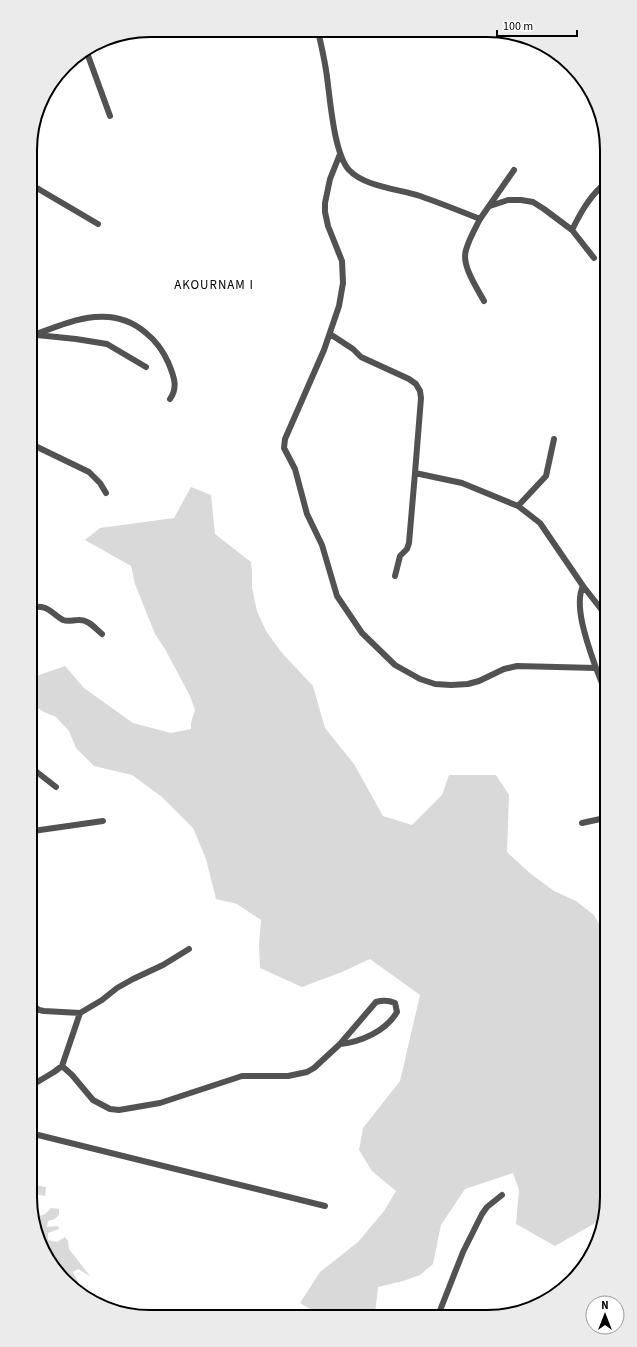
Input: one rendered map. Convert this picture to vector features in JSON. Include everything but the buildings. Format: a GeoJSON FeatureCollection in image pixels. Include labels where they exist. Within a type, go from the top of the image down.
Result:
{"type":"FeatureCollection","features":[{"type":"Feature","properties":{"kind":"street"},"geometry":{"type":"LineString","coordinates":[[319,37],[340,154],[349,170],[360,178],[376,184],[419,196],[480,219]]}},
{"type":"Feature","properties":{"kind":"street"},"geometry":{"type":"LineString","coordinates":[[88,55],[110,116]]}},
{"type":"Feature","properties":{"kind":"street"},"geometry":{"type":"LineString","coordinates":[[340,154],[330,179],[324,212],[342,261],[342,283],[338,306],[330,334],[285,439],[284,448],[297,474],[307,514],[322,545],[337,596],[362,633],[395,665],[420,679],[435,684],[468,684],[479,681],[504,669],[517,666],[596,668]]}},
{"type":"Feature","properties":{"kind":"street"},"geometry":{"type":"LineString","coordinates":[[484,301],[468,270],[465,251],[480,219],[514,170]]}},
{"type":"Feature","properties":{"kind":"street"},"geometry":{"type":"LineString","coordinates":[[37,188],[98,224]]}},
{"type":"Feature","properties":{"kind":"street"},"geometry":{"type":"LineString","coordinates":[[572,230],[586,204],[593,194],[600,188]]}},
{"type":"Feature","properties":{"kind":"street"},"geometry":{"type":"LineString","coordinates":[[490,206],[508,200],[533,202],[544,208],[572,230],[594,258]]}},
{"type":"Feature","properties":{"kind":"street"},"geometry":{"type":"LineString","coordinates":[[37,334],[95,316],[120,318],[134,323],[150,336],[163,352],[173,373],[175,387],[173,395],[170,399]]}},
{"type":"Feature","properties":{"kind":"street"},"geometry":{"type":"LineString","coordinates":[[330,334],[353,349],[361,357],[409,378],[416,384],[420,391],[421,398],[409,543],[407,549],[400,556],[395,576]]}},
{"type":"Feature","properties":{"kind":"street"},"geometry":{"type":"LineString","coordinates":[[37,335],[107,344],[146,366]]}},
{"type":"Feature","properties":{"kind":"street"},"geometry":{"type":"LineString","coordinates":[[518,506],[546,476],[554,439]]}},
{"type":"Feature","properties":{"kind":"street"},"geometry":{"type":"LineString","coordinates":[[37,447],[89,472],[100,483],[106,493]]}},
{"type":"Feature","properties":{"kind":"street"},"geometry":{"type":"LineString","coordinates":[[415,473],[462,483],[518,506],[540,523],[583,586],[600,608]]}},
{"type":"Feature","properties":{"kind":"street"},"geometry":{"type":"LineString","coordinates":[[583,586],[580,591],[583,626],[600,678]]}},
{"type":"Feature","properties":{"kind":"street"},"geometry":{"type":"LineString","coordinates":[[37,607],[50,609],[62,619],[67,621],[80,619],[87,621],[102,634]]}},
{"type":"Feature","properties":{"kind":"street"},"geometry":{"type":"LineString","coordinates":[[37,773],[56,787]]}},
{"type":"Feature","properties":{"kind":"street"},"geometry":{"type":"LineString","coordinates":[[582,823],[600,819]]}},
{"type":"Feature","properties":{"kind":"street"},"geometry":{"type":"LineString","coordinates":[[37,830],[103,821]]}},
{"type":"Feature","properties":{"kind":"street"},"geometry":{"type":"LineString","coordinates":[[37,1008],[44,1011],[80,1013],[133,979],[189,949]]}},
{"type":"Feature","properties":{"kind":"street"},"geometry":{"type":"LineString","coordinates":[[62,1066],[72,1075],[93,1100],[110,1109],[119,1110],[160,1103],[242,1076],[282,1076],[307,1072],[314,1068],[340,1044],[376,1002],[389,1000],[395,1003],[397,1012],[390,1022],[361,1040],[340,1044]]}},
{"type":"Feature","properties":{"kind":"street"},"geometry":{"type":"LineString","coordinates":[[37,1082],[62,1066],[80,1013]]}},
{"type":"Feature","properties":{"kind":"street"},"geometry":{"type":"LineString","coordinates":[[37,1135],[326,1206]]}},
{"type":"Feature","properties":{"kind":"street"},"geometry":{"type":"LineString","coordinates":[[440,1310],[463,1252],[482,1214],[487,1207],[502,1195]]}},
{"type":"Feature","properties":{"kind":"shaded area"},"geometry":{"type":"Polygon","coordinates":[[[191,487],[211,495],[215,534],[251,562],[252,588],[257,611],[266,631],[282,653],[313,686],[325,728],[354,764],[383,816],[412,825],[442,795],[449,775],[496,775],[509,795],[507,852],[531,874],[554,891],[576,901],[594,915],[600,926],[600,1205],[597,1222],[555,1246],[516,1224],[519,1190],[513,1173],[465,1189],[441,1225],[433,1264],[420,1275],[378,1287],[375,1310],[311,1310],[300,1303],[320,1272],[358,1242],[384,1211],[396,1191],[372,1171],[359,1150],[363,1128],[400,1081],[420,995],[370,959],[342,972],[302,987],[260,968],[259,945],[261,920],[237,904],[216,899],[206,859],[193,828],[162,797],[132,775],[94,766],[76,748],[69,731],[56,717],[42,711],[37,707],[37,677],[65,666],[84,688],[133,723],[171,733],[191,729],[191,723],[195,710],[190,696],[165,649],[155,634],[135,584],[131,566],[85,540],[100,528],[174,518],[191,487]]]}},
{"type":"Feature","properties":{"kind":"shaded area"},"geometry":{"type":"Polygon","coordinates":[[[37,1186],[46,1187],[45,1196],[37,1194],[37,1186]]]}},
{"type":"Feature","properties":{"kind":"shaded area"},"geometry":{"type":"Polygon","coordinates":[[[51,1208],[59,1209],[59,1215],[55,1219],[48,1221],[47,1227],[58,1226],[59,1229],[48,1233],[48,1240],[57,1242],[65,1237],[68,1241],[69,1249],[90,1276],[78,1269],[73,1272],[81,1286],[65,1272],[49,1247],[41,1227],[39,1216],[45,1214],[51,1208]]]}},
{"type":"Feature","properties":{"kind":"district","name":"AKOURNAM I"},"geometry":{"type":"Point","coordinates":[214,284]}}]}
